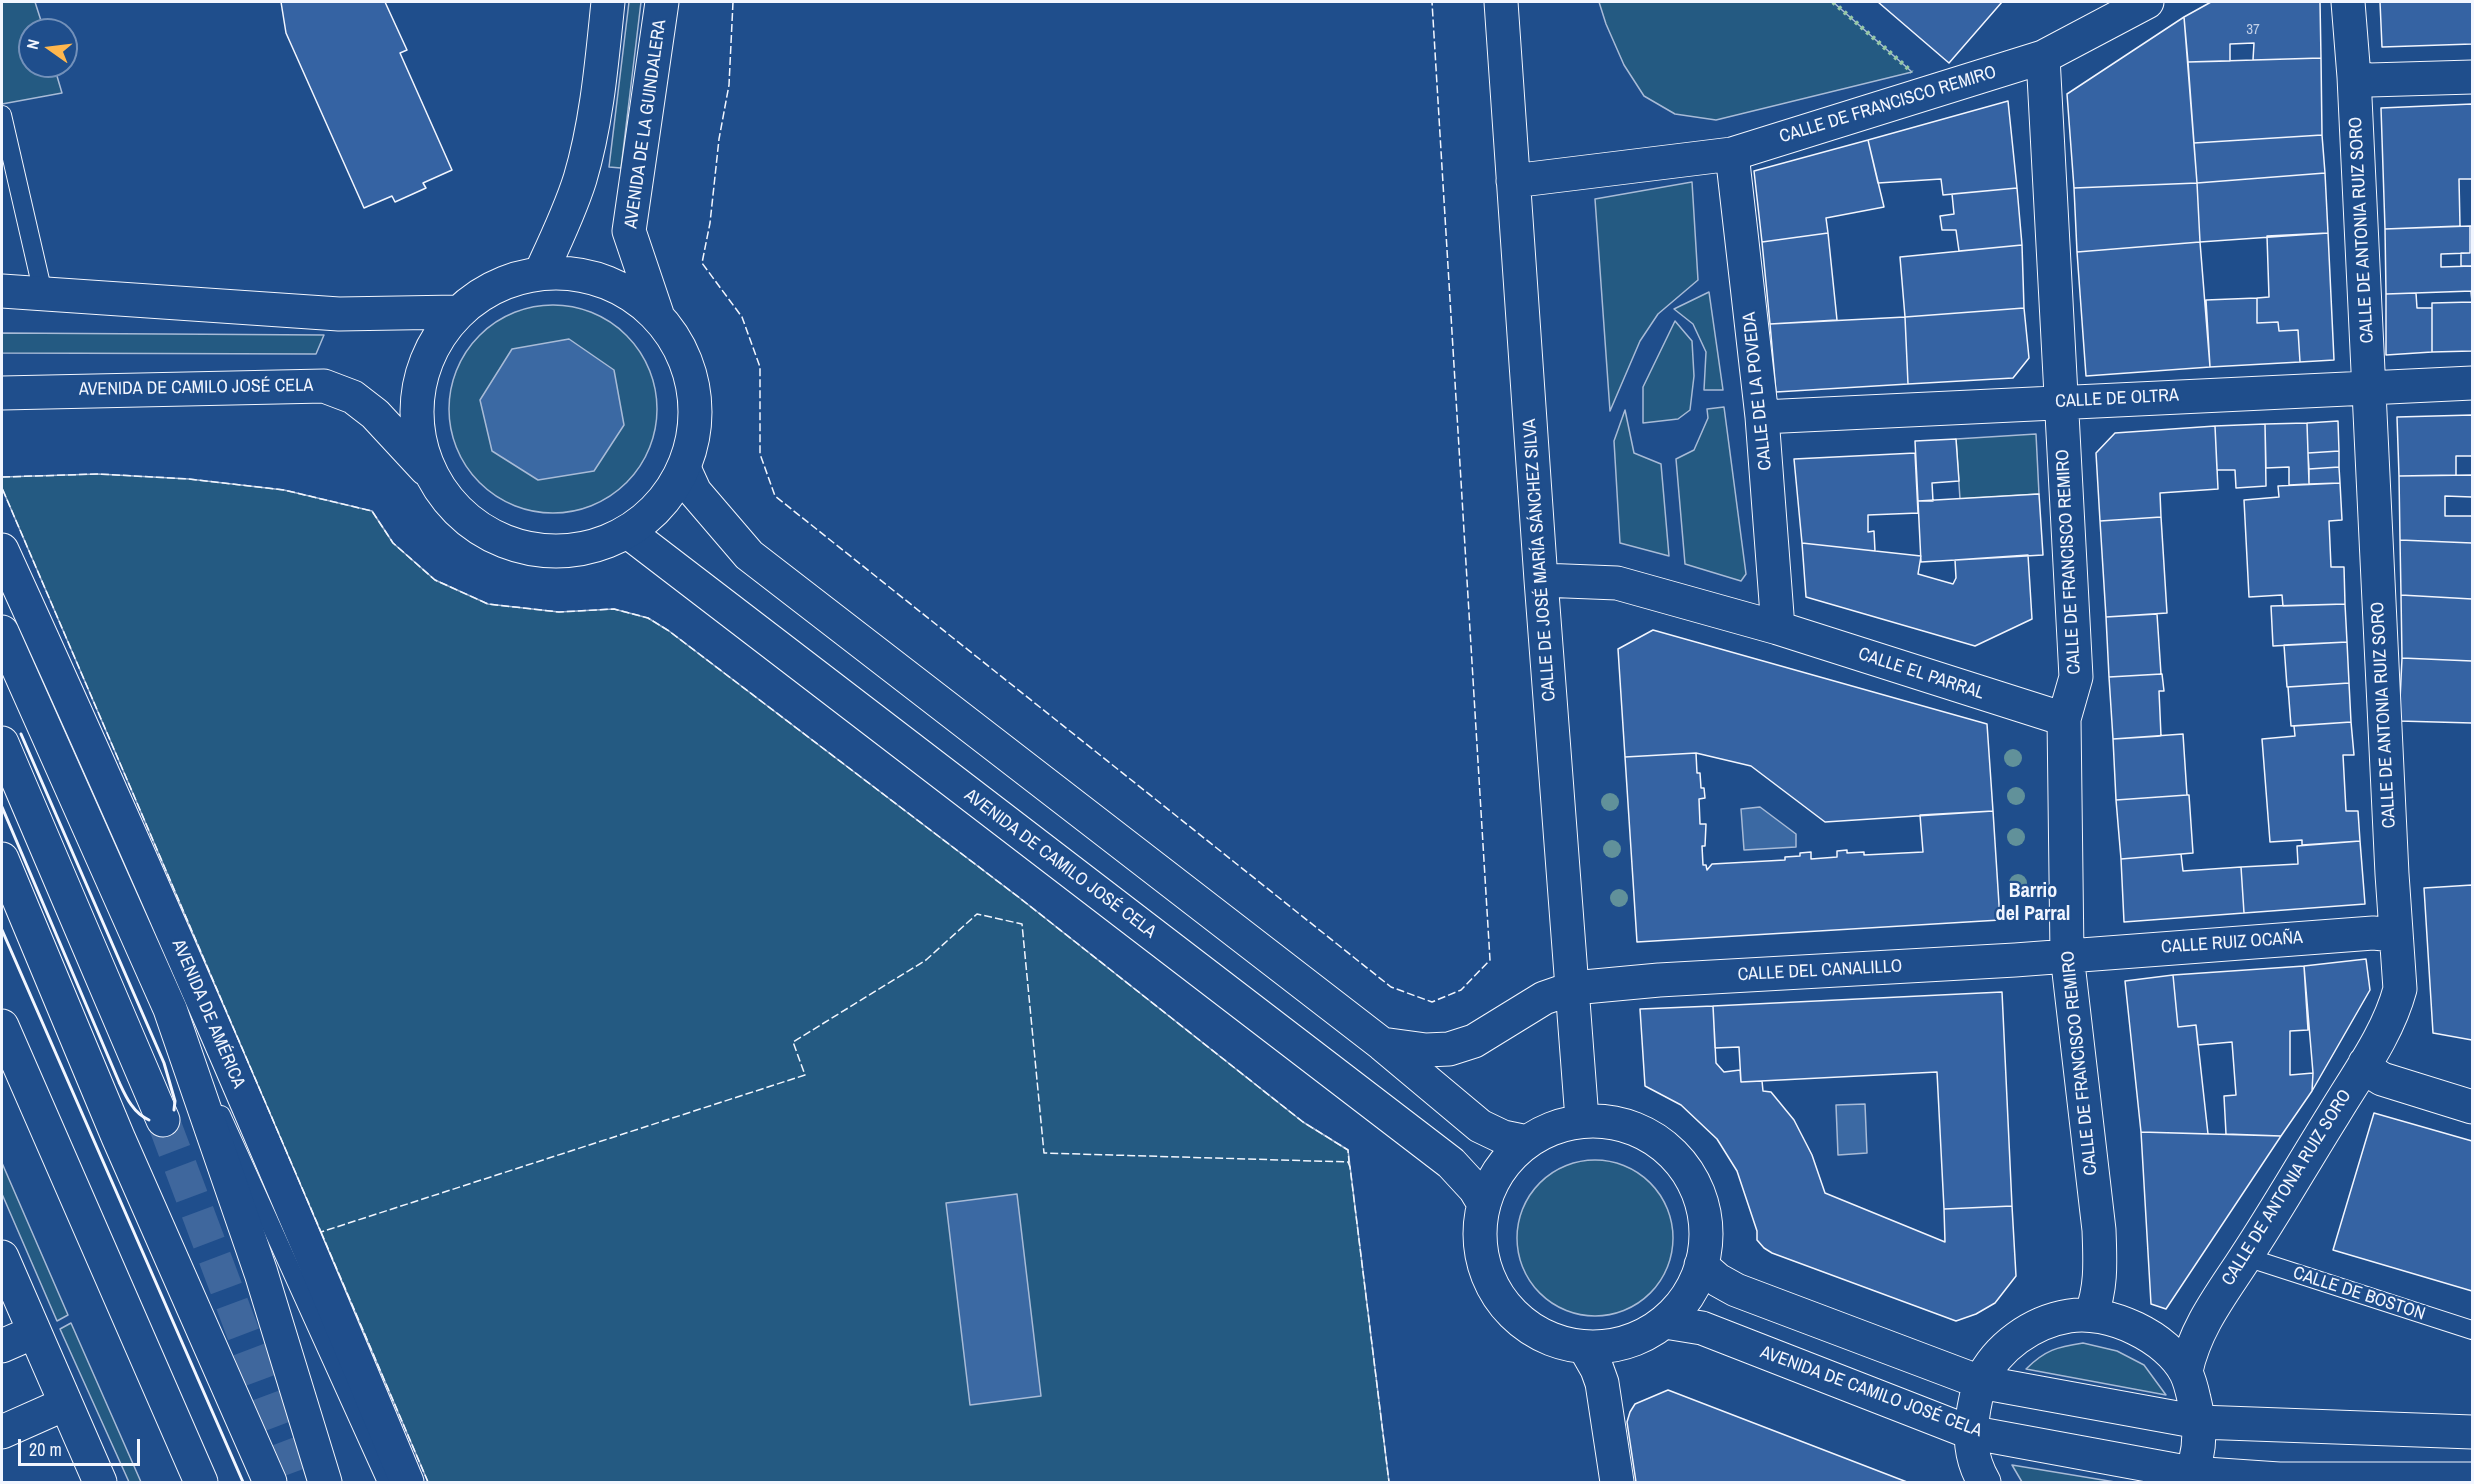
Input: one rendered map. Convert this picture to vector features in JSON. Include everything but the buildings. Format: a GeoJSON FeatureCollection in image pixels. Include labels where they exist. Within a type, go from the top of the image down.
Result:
{"type":"FeatureCollection","features":[{"type":"Feature","properties":{"kind":"main road"},"geometry":{"type":"LineString","coordinates":[[541,272],[563,224],[580,178],[599,85],[608,2]]}},
{"type":"Feature","properties":{"kind":"main road","name":"AVENIDA DE LA GUINDALERA"},"geometry":{"type":"LineString","coordinates":[[657,314],[629,231],[662,2]]}},
{"type":"Feature","properties":{"kind":"main road","name":"CALLE DE JOSÉ MARÍA SÁNCHEZ SILVA"},"geometry":{"type":"LineString","coordinates":[[1501,2],[1541,580],[1582,1119]]}},
{"type":"Feature","properties":{"kind":"main road","name":"CALLE DE ANTONIA RUIZ SORO"},"geometry":{"type":"LineString","coordinates":[[2186,1371],[2191,1346],[2205,1320],[2365,1063],[2395,1007],[2400,989],[2354,77],[2348,2]]}},
{"type":"Feature","properties":{"kind":"main road","name":"CALLE DE FRANCISCO REMIRO"},"geometry":{"type":"LineString","coordinates":[[1513,181],[1732,154],[2043,57],[2142,4]]}},
{"type":"Feature","properties":{"kind":"main road","name":"CALLE DE FRANCISCO REMIRO"},"geometry":{"type":"LineString","coordinates":[[2043,57],[2076,677],[2064,719],[2067,955],[2101,1272],[2097,1299],[2091,1315]]}},
{"type":"Feature","properties":{"kind":"main road"},"geometry":{"type":"LineString","coordinates":[[2354,77],[2370,80],[2472,77]]}},
{"type":"Feature","properties":{"kind":"main road","name":"CALLE DE LA POVEDA"},"geometry":{"type":"LineString","coordinates":[[1732,154],[1762,417],[1778,628]]}},
{"type":"Feature","properties":{"kind":"main road"},"geometry":{"type":"LineString","coordinates":[[541,272],[579,273],[622,287],[657,314],[682,351],[694,391],[694,436],[684,468],[661,505],[628,532],[602,545],[568,552],[518,548],[473,526],[445,499],[429,472],[416,423],[418,385],[431,348],[457,312],[494,286],[541,272]]}},
{"type":"Feature","properties":{"kind":"main road"},"geometry":{"type":"LineString","coordinates":[[2,291],[339,314],[457,312]]}},
{"type":"Feature","properties":{"kind":"main road","name":"CALLE DE OLTRA"},"geometry":{"type":"LineString","coordinates":[[1762,417],[2472,383]]}},
{"type":"Feature","properties":{"kind":"main road","name":"AVENIDA DE CAMILO JOSÉ CELA"},"geometry":{"type":"LineString","coordinates":[[2,393],[324,386],[353,397],[375,414],[429,472]]}},
{"type":"Feature","properties":{"kind":"main road"},"geometry":{"type":"LineString","coordinates":[[684,468],[695,492],[749,555],[1382,1044],[1480,1126],[1503,1137],[1527,1142]]}},
{"type":"Feature","properties":{"kind":"main road","name":"AVENIDA DE CAMILO JOSÉ CELA"},"geometry":{"type":"LineString","coordinates":[[628,532],[1451,1163],[1475,1189],[1484,1204]]}},
{"type":"Feature","properties":{"kind":"main road","name":"AVENIDA DE AMÉRICA"},"geometry":{"type":"LineString","coordinates":[[2,550],[103,770],[407,1482]]}},
{"type":"Feature","properties":{"kind":"main road","name":"CALLE EL PARRAL"},"geometry":{"type":"LineString","coordinates":[[1541,580],[1617,584],[1778,628],[2064,719]]}},
{"type":"Feature","properties":{"kind":"main road"},"geometry":{"type":"LineString","coordinates":[[2,632],[170,1009],[261,1273],[325,1482]]}},
{"type":"Feature","properties":{"kind":"main road"},"geometry":{"type":"LineString","coordinates":[[2,743],[163,1120]]}},
{"type":"Feature","properties":{"kind":"main road"},"geometry":{"type":"LineString","coordinates":[[2,859],[118,1137],[270,1482]]}},
{"type":"Feature","properties":{"kind":"main road","name":"CALLE RUIZ OCAÑA"},"geometry":{"type":"LineString","coordinates":[[2067,955],[2373,933],[2384,934],[2396,939]]}},
{"type":"Feature","properties":{"kind":"main road","name":"CALLE DEL CANALILLO"},"geometry":{"type":"LineString","coordinates":[[1382,1044],[1426,1050],[1449,1049],[1474,1041],[1544,998],[1573,988],[2067,955]]}},
{"type":"Feature","properties":{"kind":"main road"},"geometry":{"type":"LineString","coordinates":[[2,1026],[201,1482]]}},
{"type":"Feature","properties":{"kind":"main road"},"geometry":{"type":"LineString","coordinates":[[2365,1063],[2371,1072],[2382,1078],[2472,1107]]}},
{"type":"Feature","properties":{"kind":"main road"},"geometry":{"type":"LineString","coordinates":[[1582,1119],[1604,1121],[1638,1130],[1667,1148],[1689,1175],[1703,1207],[1706,1241],[1695,1284],[1685,1301],[1665,1322],[1634,1340],[1610,1347],[1585,1348],[1562,1344],[1530,1329],[1504,1305],[1486,1274],[1480,1238],[1484,1204],[1500,1169],[1527,1142],[1547,1131],[1582,1119]]}},
{"type":"Feature","properties":{"kind":"main road"},"geometry":{"type":"LineString","coordinates":[[2,1257],[100,1482]]}},
{"type":"Feature","properties":{"kind":"main road"},"geometry":{"type":"LineString","coordinates":[[1701,1265],[1718,1280],[1737,1290],[1980,1382],[2199,1422],[2472,1432]]}},
{"type":"Feature","properties":{"kind":"main road"},"geometry":{"type":"LineString","coordinates":[[1984,1482],[1977,1471],[1969,1432],[1980,1382],[2002,1350],[2033,1327],[2070,1316],[2091,1315],[2114,1320],[2144,1331],[2165,1348],[2186,1371],[2199,1422],[2199,1448],[2189,1478]]}},
{"type":"Feature","properties":{"kind":"main road","name":"AVENIDA DE CAMILO JOSÉ CELA"},"geometry":{"type":"LineString","coordinates":[[1665,1322],[1702,1328],[1969,1432],[2189,1478],[2472,1479]]}},
{"type":"Feature","properties":{"kind":"main road"},"geometry":{"type":"LineString","coordinates":[[2,1346],[34,1332]]}},
{"type":"Feature","properties":{"kind":"main road"},"geometry":{"type":"LineString","coordinates":[[1585,1348],[1602,1383],[1617,1482]]}},
{"type":"Feature","properties":{"kind":"main road"},"geometry":{"type":"LineString","coordinates":[[2,1432],[65,1404]]}},
{"type":"Feature","properties":{"kind":"lane"},"geometry":{"type":"LineString","coordinates":[[2,114],[43,293]]}},
{"type":"Feature","properties":{"kind":"lane"},"geometry":{"type":"LineString","coordinates":[[170,1009],[245,1165],[387,1482]]}},
{"type":"Feature","properties":{"kind":"lane","name":"CALLE DE BOSTON"},"geometry":{"type":"LineString","coordinates":[[2246,1257],[2472,1330]]}},
{"type":"Feature","properties":{"kind":"shaded area"},"geometry":{"type":"Polygon","coordinates":[[[2,2],[35,2],[40,18],[18,18],[18,78],[58,78],[62,93],[2,104],[2,2]]]}},
{"type":"Feature","properties":{"kind":"shaded area"},"geometry":{"type":"Polygon","coordinates":[[[629,2],[641,2],[621,168],[609,167],[629,2]]]}},
{"type":"Feature","properties":{"kind":"shaded area"},"geometry":{"type":"Polygon","coordinates":[[[1599,2],[1833,2],[1912,72],[1716,120],[1675,114],[1644,96],[1624,65],[1599,2]]]}},
{"type":"Feature","properties":{"kind":"shaded area"},"geometry":{"type":"Polygon","coordinates":[[[1692,182],[1698,280],[1658,314],[1640,341],[1610,411],[1595,199],[1692,182]]]}},
{"type":"Feature","properties":{"kind":"shaded area"},"geometry":{"type":"Polygon","coordinates":[[[1709,292],[1723,390],[1704,390],[1706,352],[1693,324],[1674,309],[1709,292]]]}},
{"type":"Feature","properties":{"kind":"shaded area"},"geometry":{"type":"Polygon","coordinates":[[[553,305],[573,307],[593,313],[619,329],[633,343],[649,369],[655,389],[657,409],[655,429],[649,449],[633,475],[619,489],[593,505],[573,511],[553,513],[533,511],[513,505],[487,489],[473,475],[457,449],[451,429],[449,409],[451,389],[457,369],[473,343],[487,329],[513,313],[533,307],[553,305]]]}},
{"type":"Feature","properties":{"kind":"shaded area"},"geometry":{"type":"Polygon","coordinates":[[[1675,321],[1692,341],[1694,376],[1690,410],[1678,419],[1643,423],[1643,387],[1675,321]]]}},
{"type":"Feature","properties":{"kind":"shaded area"},"geometry":{"type":"Polygon","coordinates":[[[2,333],[324,335],[316,354],[2,353],[2,333]]]}},
{"type":"Feature","properties":{"kind":"shaded area"},"geometry":{"type":"Polygon","coordinates":[[[569,339],[614,370],[624,425],[594,471],[538,480],[492,451],[480,400],[512,349],[569,339]]]}},
{"type":"Feature","properties":{"kind":"shaded area"},"geometry":{"type":"Polygon","coordinates":[[[1724,407],[1746,574],[1741,581],[1685,564],[1676,459],[1694,450],[1708,418],[1707,409],[1724,407]]]}},
{"type":"Feature","properties":{"kind":"shaded area"},"geometry":{"type":"Polygon","coordinates":[[[1625,410],[1634,453],[1661,464],[1669,556],[1620,543],[1614,441],[1625,410]]]}},
{"type":"Feature","properties":{"kind":"shaded area"},"geometry":{"type":"Polygon","coordinates":[[[2036,434],[2039,494],[1960,499],[1956,439],[2036,434]]]}},
{"type":"Feature","properties":{"kind":"shaded area"},"geometry":{"type":"Polygon","coordinates":[[[98,474],[189,479],[284,490],[372,511],[393,543],[435,580],[488,604],[559,612],[614,609],[648,618],[669,631],[1021,899],[1303,1122],[1348,1150],[1389,1482],[428,1482],[2,488],[2,477],[98,474]]]}},
{"type":"Feature","properties":{"kind":"shaded area"},"geometry":{"type":"Polygon","coordinates":[[[1760,807],[1796,834],[1796,847],[1744,850],[1741,809],[1760,807]]]}},
{"type":"Feature","properties":{"kind":"shaded area"},"geometry":{"type":"Polygon","coordinates":[[[1865,1104],[1867,1153],[1838,1155],[1836,1105],[1865,1104]]]}},
{"type":"Feature","properties":{"kind":"shaded area"},"geometry":{"type":"Polygon","coordinates":[[[1595,1160],[1610,1161],[1625,1166],[1639,1173],[1650,1183],[1660,1194],[1667,1208],[1672,1223],[1672,1253],[1667,1268],[1660,1282],[1650,1293],[1639,1303],[1625,1310],[1610,1315],[1595,1316],[1580,1315],[1565,1310],[1551,1303],[1540,1293],[1530,1282],[1523,1268],[1518,1253],[1517,1238],[1518,1223],[1523,1208],[1530,1194],[1540,1183],[1551,1173],[1565,1166],[1580,1161],[1595,1160]]]}},
{"type":"Feature","properties":{"kind":"shaded area"},"geometry":{"type":"Polygon","coordinates":[[[2,1163],[68,1315],[57,1321],[2,1194],[2,1163]]]}},
{"type":"Feature","properties":{"kind":"shaded area"},"geometry":{"type":"Polygon","coordinates":[[[1017,1194],[1041,1396],[970,1405],[946,1203],[1017,1194]]]}},
{"type":"Feature","properties":{"kind":"shaded area"},"geometry":{"type":"Polygon","coordinates":[[[71,1323],[141,1482],[129,1482],[60,1329],[71,1323]]]}},
{"type":"Feature","properties":{"kind":"shaded area"},"geometry":{"type":"Polygon","coordinates":[[[2083,1343],[2117,1351],[2144,1365],[2166,1395],[2026,1369],[2039,1357],[2052,1350],[2083,1343]]]}},
{"type":"Feature","properties":{"kind":"shaded area"},"geometry":{"type":"Polygon","coordinates":[[[2012,1465],[2115,1482],[2022,1482],[2012,1465]]]}},
{"type":"Feature","properties":{"kind":"tunnel"},"geometry":{"type":"LineString","coordinates":[[163,1120],[299,1482]]}},
{"type":"Feature","properties":{"kind":"hedge"},"geometry":{"type":"LineString","coordinates":[[1833,2],[1912,72]]}},
{"type":"Feature","properties":{"kind":"fence"},"geometry":{"type":"LineString","coordinates":[[733,2],[729,85],[719,139],[710,223],[702,263],[742,317],[760,367],[760,454],[775,496],[1391,987],[1432,1002],[1461,990],[1490,960],[1432,2]]}},
{"type":"Feature","properties":{"kind":"fence"},"geometry":{"type":"LineString","coordinates":[[2,477],[98,474],[189,479],[284,490],[372,511],[393,543],[435,580],[488,604],[559,612],[614,609],[648,618],[669,631],[1021,899],[1303,1122],[1348,1150],[1349,1162],[1044,1153],[1022,924],[977,914],[926,960],[793,1042],[805,1075],[321,1232],[2,488]]}},
{"type":"Feature","properties":{"kind":"fence"},"geometry":{"type":"LineString","coordinates":[[1348,1162],[1389,1482]]}},
{"type":"Feature","properties":{"kind":"fence"},"geometry":{"type":"LineString","coordinates":[[321,1232],[428,1482]]}},
{"type":"Feature","properties":{"kind":"wall"},"geometry":{"type":"LineString","coordinates":[[21,734],[164,1063],[175,1101],[174,1110]]}},
{"type":"Feature","properties":{"kind":"wall"},"geometry":{"type":"LineString","coordinates":[[2,807],[127,1099],[134,1109],[149,1120]]}},
{"type":"Feature","properties":{"kind":"wall"},"geometry":{"type":"LineString","coordinates":[[2,930],[243,1482]]}},
{"type":"Feature","properties":{"kind":"district","name":"Barrio del Parral"},"geometry":{"type":"Point","coordinates":[2033,904]}}]}
